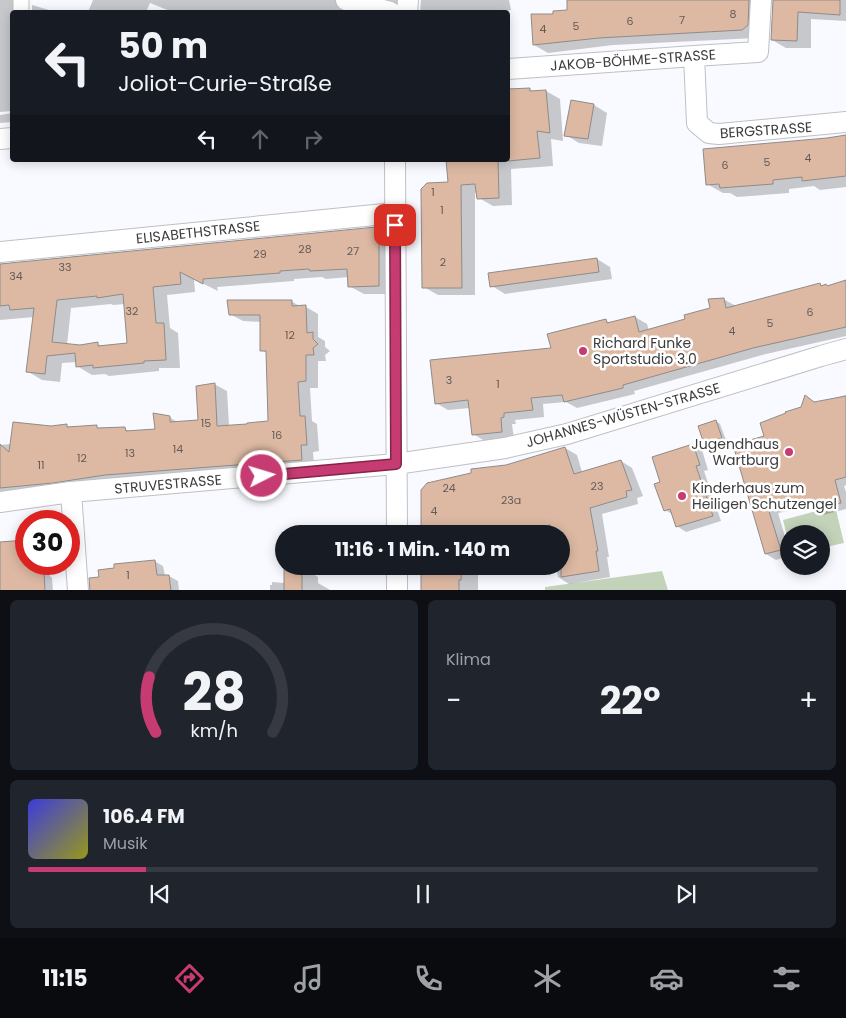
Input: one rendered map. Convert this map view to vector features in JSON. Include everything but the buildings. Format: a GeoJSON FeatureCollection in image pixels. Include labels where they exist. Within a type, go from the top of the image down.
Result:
{"type":"FeatureCollection","features":[{"type":"Feature","properties":{"kind":"street"},"geometry":{"type":"LineString","coordinates":[[346,0],[383,10]]}},
{"type":"Feature","properties":{"kind":"street","name":"JAKOB-BÖHME-STRASSE"},"geometry":{"type":"LineString","coordinates":[[510,69],[758,52],[761,0]]}},
{"type":"Feature","properties":{"kind":"street","name":"BERGSTRASSE"},"geometry":{"type":"LineString","coordinates":[[694,56],[697,123],[709,133],[719,134],[846,122]]}},
{"type":"Feature","properties":{"kind":"street"},"geometry":{"type":"LineString","coordinates":[[396,162],[396,525]]}},
{"type":"Feature","properties":{"kind":"street","name":"ELISABETHSTRASSE"},"geometry":{"type":"LineString","coordinates":[[0,252],[395,213]]}},
{"type":"Feature","properties":{"kind":"street","name":"JOHANNES-WÜSTEN-STRASSE"},"geometry":{"type":"LineString","coordinates":[[396,464],[537,442],[846,349]]}},
{"type":"Feature","properties":{"kind":"street","name":"STRUVESTRASSE"},"geometry":{"type":"LineString","coordinates":[[0,502],[71,492],[396,464]]}},
{"type":"Feature","properties":{"kind":"street"},"geometry":{"type":"LineString","coordinates":[[71,492],[78,590]]}},
{"type":"Feature","properties":{"kind":"street"},"geometry":{"type":"LineString","coordinates":[[397,575],[397,590]]}},
{"type":"Feature","properties":{"kind":"green space"},"geometry":{"type":"Polygon","coordinates":[[[835,506],[844,543],[830,546],[830,525],[784,525],[783,520],[835,506]]]}},
{"type":"Feature","properties":{"kind":"green space"},"geometry":{"type":"Polygon","coordinates":[[[662,571],[668,590],[545,590],[545,587],[662,571]]]}},
{"type":"Feature","properties":{"kind":"place","name":"Richard Funke Sportstudio 3.0"},"geometry":{"type":"Point","coordinates":[583,351]}},
{"type":"Feature","properties":{"kind":"place","name":"Jugendhaus Wartburg"},"geometry":{"type":"Point","coordinates":[789,452]}},
{"type":"Feature","properties":{"kind":"place","name":"Kinderhaus zum Heiligen Schutzengel"},"geometry":{"type":"Point","coordinates":[682,496]}},
{"type":"Feature","properties":{"kind":"route"},"geometry":{"type":"LineString","coordinates":[[262,476],[396,464],[395,225]]}}]}
